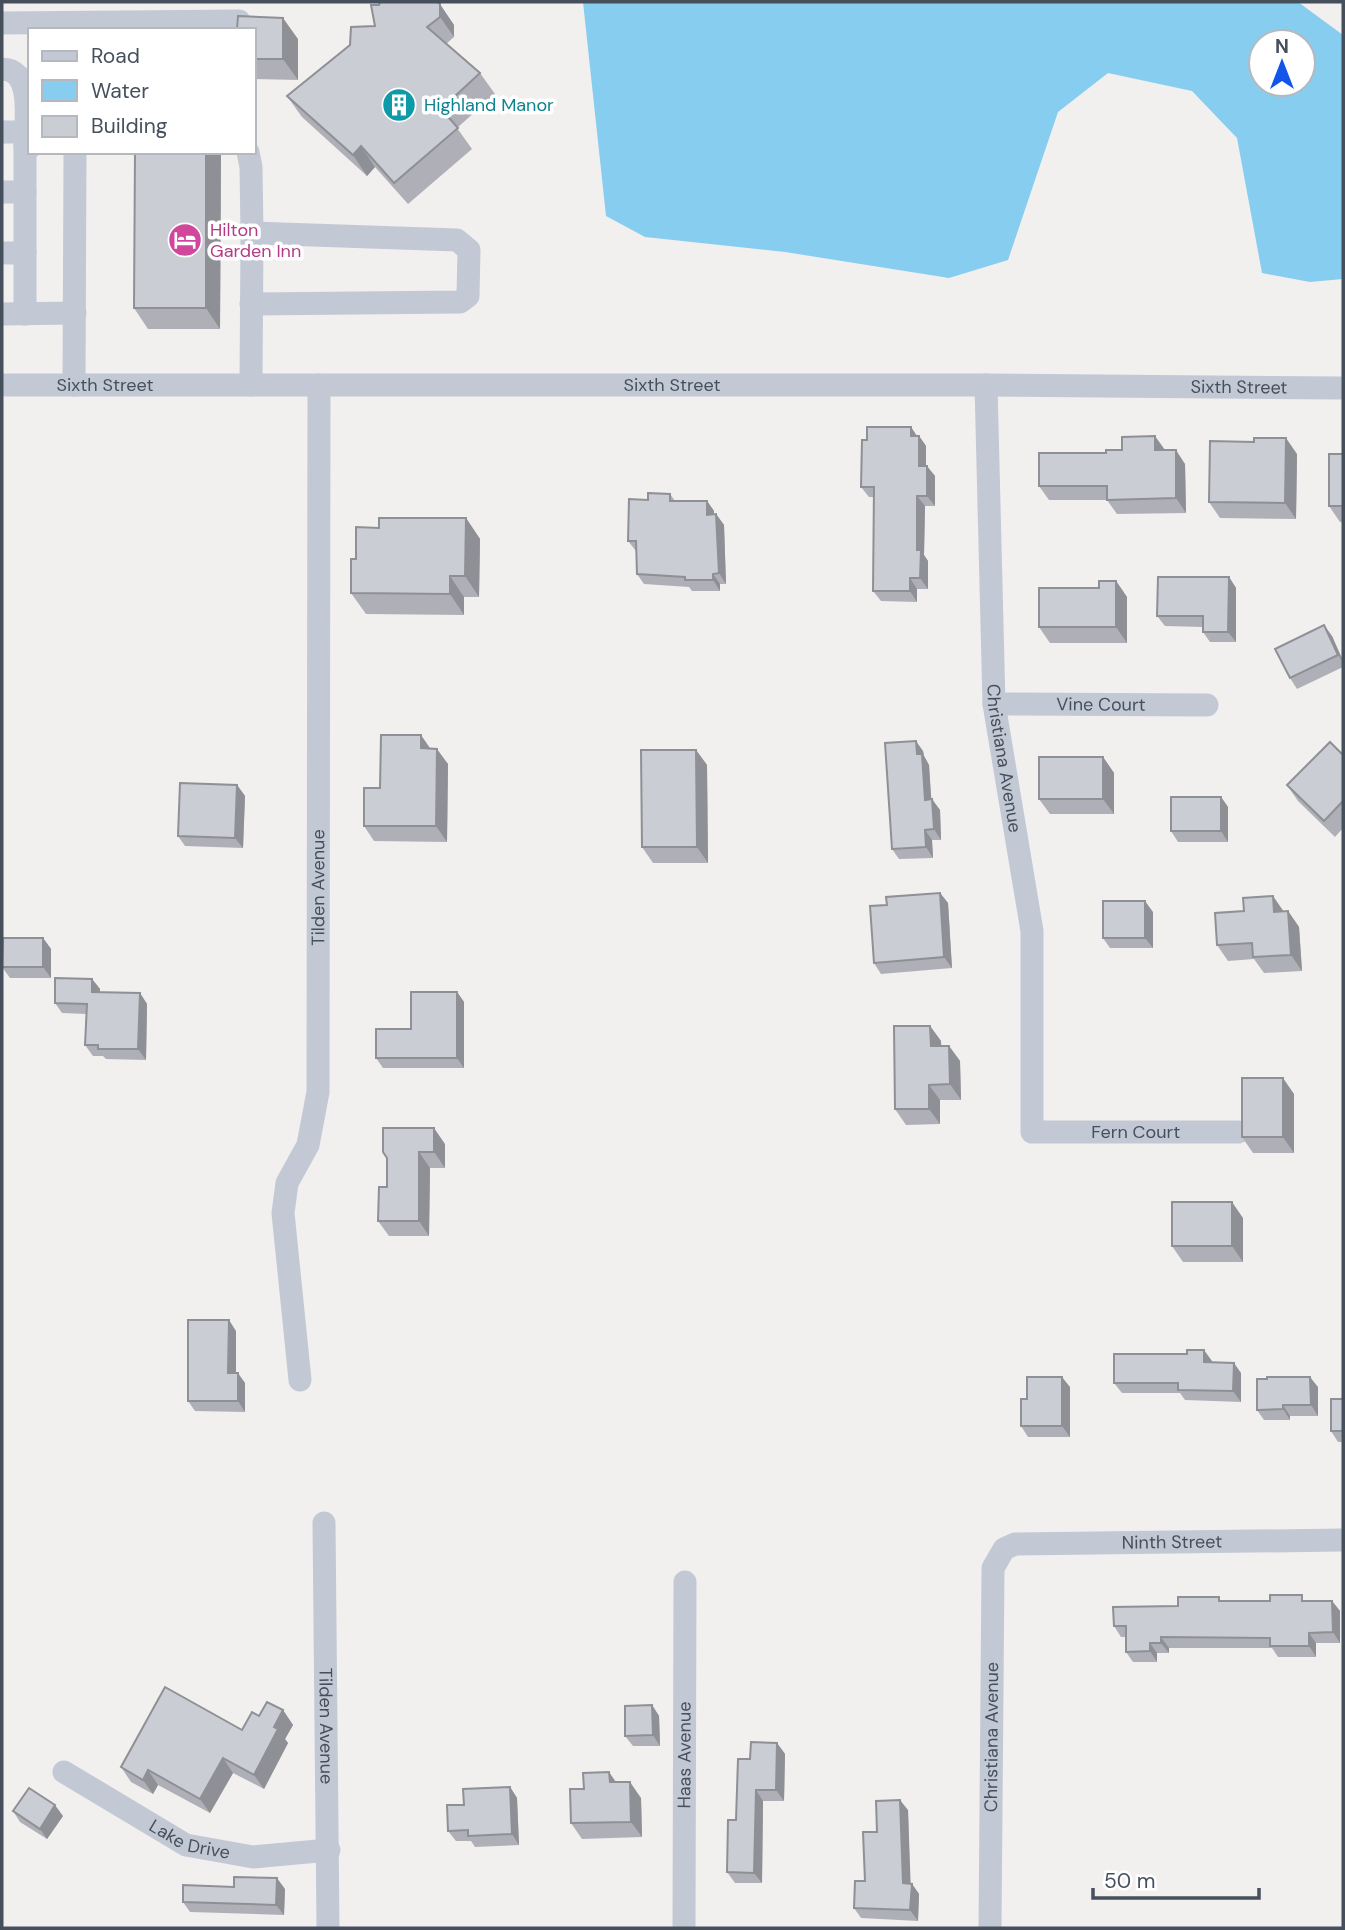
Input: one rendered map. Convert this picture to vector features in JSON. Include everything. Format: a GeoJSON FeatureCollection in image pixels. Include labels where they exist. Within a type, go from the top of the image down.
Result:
{"type":"FeatureCollection","features":[{"type":"Feature","properties":{"kind":"street"},"geometry":{"type":"LineString","coordinates":[[2,23],[75,26],[240,17]]}},
{"type":"Feature","properties":{"kind":"street"},"geometry":{"type":"LineString","coordinates":[[2,69],[9,69],[19,76],[25,87],[25,253],[13,314],[75,313]]}},
{"type":"Feature","properties":{"kind":"street"},"geometry":{"type":"LineString","coordinates":[[2,132],[27,142]]}},
{"type":"Feature","properties":{"kind":"street"},"geometry":{"type":"LineString","coordinates":[[74,385],[75,154]]}},
{"type":"Feature","properties":{"kind":"street"},"geometry":{"type":"LineString","coordinates":[[248,154],[252,233],[251,385]]}},
{"type":"Feature","properties":{"kind":"street"},"geometry":{"type":"LineString","coordinates":[[2,192],[25,192]]}},
{"type":"Feature","properties":{"kind":"street"},"geometry":{"type":"LineString","coordinates":[[251,304],[460,302],[468,296],[469,250],[457,240],[252,233]]}},
{"type":"Feature","properties":{"kind":"street"},"geometry":{"type":"LineString","coordinates":[[2,253],[25,253]]}},
{"type":"Feature","properties":{"kind":"street","name":"Sixth Street"},"geometry":{"type":"LineString","coordinates":[[2,385],[986,385],[1343,388]]}},
{"type":"Feature","properties":{"kind":"street","name":"Tilden Avenue"},"geometry":{"type":"LineString","coordinates":[[300,1380],[283,1213],[287,1183],[308,1145],[318,1091],[319,385]]}},
{"type":"Feature","properties":{"kind":"street","name":"Christiana Avenue"},"geometry":{"type":"LineString","coordinates":[[986,385],[994,704],[1031,931],[1032,1132]]}},
{"type":"Feature","properties":{"kind":"street","name":"Vine Court"},"geometry":{"type":"LineString","coordinates":[[994,704],[1207,705]]}},
{"type":"Feature","properties":{"kind":"street","name":"Fern Court"},"geometry":{"type":"LineString","coordinates":[[1032,1132],[1238,1132]]}},
{"type":"Feature","properties":{"kind":"street","name":"Tilden Avenue"},"geometry":{"type":"LineString","coordinates":[[324,1523],[328,1928]]}},
{"type":"Feature","properties":{"kind":"street","name":"Ninth Street"},"geometry":{"type":"LineString","coordinates":[[1004,1549],[1015,1544],[1343,1540]]}},
{"type":"Feature","properties":{"kind":"street","name":"Christiana Avenue"},"geometry":{"type":"LineString","coordinates":[[990,1928],[993,1568],[1004,1549]]}},
{"type":"Feature","properties":{"kind":"street","name":"Haas Avenue"},"geometry":{"type":"LineString","coordinates":[[684,1928],[685,1582]]}},
{"type":"Feature","properties":{"kind":"street","name":"Lake Drive"},"geometry":{"type":"LineString","coordinates":[[64,1772],[186,1845],[253,1857],[329,1850]]}},
{"type":"Feature","properties":{"kind":"water"},"geometry":{"type":"Polygon","coordinates":[[[583,2],[1298,2],[1343,35],[1343,279],[1310,282],[1262,273],[1237,138],[1192,91],[1108,73],[1058,112],[1008,260],[949,278],[785,252],[645,237],[606,216],[583,2]]]}},
{"type":"Feature","properties":{"kind":"building","name":"Highland Manor"},"geometry":{"type":"Polygon","coordinates":[[[380,2],[440,4],[440,17],[427,27],[480,73],[441,109],[458,128],[394,183],[361,146],[353,155],[287,96],[350,45],[351,27],[375,26],[371,5],[379,5],[380,2]]]}},
{"type":"Feature","properties":{"kind":"building"},"geometry":{"type":"Polygon","coordinates":[[[238,16],[283,18],[283,59],[256,59],[256,28],[237,28],[238,16]]]}},
{"type":"Feature","properties":{"kind":"building","name":"Hilton Garden Inn"},"geometry":{"type":"Polygon","coordinates":[[[135,154],[206,154],[206,308],[134,308],[135,154]]]}},
{"type":"Feature","properties":{"kind":"building"},"geometry":{"type":"Polygon","coordinates":[[[867,427],[911,427],[911,436],[919,436],[919,466],[927,466],[927,496],[917,496],[920,578],[910,578],[910,591],[873,591],[874,487],[861,487],[862,440],[867,440],[867,427]]]}},
{"type":"Feature","properties":{"kind":"building"},"geometry":{"type":"Polygon","coordinates":[[[1155,436],[1155,450],[1176,450],[1176,498],[1107,500],[1107,486],[1039,486],[1039,453],[1106,453],[1106,450],[1122,450],[1122,437],[1155,436]]]}},
{"type":"Feature","properties":{"kind":"building"},"geometry":{"type":"Polygon","coordinates":[[[1254,438],[1286,438],[1285,503],[1209,502],[1210,441],[1254,442],[1254,438]]]}},
{"type":"Feature","properties":{"kind":"building"},"geometry":{"type":"Polygon","coordinates":[[[1329,454],[1343,454],[1343,506],[1329,506],[1329,454]]]}},
{"type":"Feature","properties":{"kind":"building"},"geometry":{"type":"Polygon","coordinates":[[[648,493],[670,494],[670,501],[707,501],[707,515],[716,514],[719,573],[713,574],[713,580],[685,580],[685,577],[637,574],[636,541],[628,541],[629,499],[648,500],[648,493]]]}},
{"type":"Feature","properties":{"kind":"building"},"geometry":{"type":"Polygon","coordinates":[[[379,518],[466,518],[465,576],[450,576],[450,594],[351,593],[351,559],[356,559],[356,527],[379,528],[379,518]]]}},
{"type":"Feature","properties":{"kind":"building"},"geometry":{"type":"Polygon","coordinates":[[[1158,577],[1229,577],[1228,632],[1203,632],[1203,616],[1157,616],[1158,577]]]}},
{"type":"Feature","properties":{"kind":"building"},"geometry":{"type":"Polygon","coordinates":[[[1099,581],[1116,581],[1116,627],[1039,627],[1039,588],[1099,588],[1099,581]]]}},
{"type":"Feature","properties":{"kind":"building"},"geometry":{"type":"Polygon","coordinates":[[[1324,625],[1338,655],[1290,678],[1275,649],[1324,625]]]}},
{"type":"Feature","properties":{"kind":"building"},"geometry":{"type":"Polygon","coordinates":[[[381,735],[421,735],[421,748],[437,749],[436,826],[364,826],[364,788],[380,788],[381,735]]]}},
{"type":"Feature","properties":{"kind":"building"},"geometry":{"type":"Polygon","coordinates":[[[916,741],[917,754],[922,754],[925,800],[932,799],[934,829],[925,830],[926,847],[892,849],[885,743],[916,741]]]}},
{"type":"Feature","properties":{"kind":"building"},"geometry":{"type":"Polygon","coordinates":[[[1330,742],[1343,755],[1343,801],[1324,821],[1287,785],[1330,742]]]}},
{"type":"Feature","properties":{"kind":"building"},"geometry":{"type":"Polygon","coordinates":[[[641,750],[696,750],[697,847],[642,847],[641,750]]]}},
{"type":"Feature","properties":{"kind":"building"},"geometry":{"type":"Polygon","coordinates":[[[1039,757],[1103,757],[1103,799],[1039,799],[1039,757]]]}},
{"type":"Feature","properties":{"kind":"building"},"geometry":{"type":"Polygon","coordinates":[[[180,783],[237,785],[235,838],[178,836],[180,783]]]}},
{"type":"Feature","properties":{"kind":"building"},"geometry":{"type":"Polygon","coordinates":[[[1171,797],[1221,797],[1221,831],[1171,831],[1171,797]]]}},
{"type":"Feature","properties":{"kind":"building"},"geometry":{"type":"Polygon","coordinates":[[[940,893],[944,957],[874,963],[870,906],[887,905],[886,897],[940,893]]]}},
{"type":"Feature","properties":{"kind":"building"},"geometry":{"type":"Polygon","coordinates":[[[1273,896],[1274,912],[1288,911],[1291,955],[1253,957],[1252,943],[1217,945],[1215,913],[1244,911],[1243,898],[1273,896]]]}},
{"type":"Feature","properties":{"kind":"building"},"geometry":{"type":"Polygon","coordinates":[[[1103,901],[1145,901],[1145,938],[1103,938],[1103,901]]]}},
{"type":"Feature","properties":{"kind":"building"},"geometry":{"type":"Polygon","coordinates":[[[3,938],[43,938],[43,967],[2,967],[3,938]]]}},
{"type":"Feature","properties":{"kind":"building"},"geometry":{"type":"Polygon","coordinates":[[[55,978],[92,979],[92,992],[140,993],[138,1049],[98,1049],[98,1045],[85,1045],[87,1004],[55,1003],[55,978]]]}},
{"type":"Feature","properties":{"kind":"building"},"geometry":{"type":"Polygon","coordinates":[[[411,992],[457,992],[457,1058],[376,1058],[376,1029],[411,1029],[411,992]]]}},
{"type":"Feature","properties":{"kind":"building"},"geometry":{"type":"Polygon","coordinates":[[[894,1026],[930,1026],[931,1046],[949,1046],[950,1084],[929,1085],[929,1109],[895,1109],[894,1026]]]}},
{"type":"Feature","properties":{"kind":"building"},"geometry":{"type":"Polygon","coordinates":[[[1242,1078],[1283,1078],[1283,1137],[1242,1137],[1242,1078]]]}},
{"type":"Feature","properties":{"kind":"building"},"geometry":{"type":"Polygon","coordinates":[[[383,1128],[434,1128],[434,1152],[419,1152],[419,1221],[378,1221],[379,1187],[387,1187],[383,1128]]]}},
{"type":"Feature","properties":{"kind":"building"},"geometry":{"type":"Polygon","coordinates":[[[1172,1202],[1232,1202],[1232,1246],[1172,1246],[1172,1202]]]}},
{"type":"Feature","properties":{"kind":"building"},"geometry":{"type":"Polygon","coordinates":[[[188,1320],[229,1320],[228,1373],[238,1373],[238,1401],[188,1401],[188,1320]]]}},
{"type":"Feature","properties":{"kind":"building"},"geometry":{"type":"Polygon","coordinates":[[[1187,1350],[1204,1350],[1204,1362],[1234,1363],[1233,1391],[1178,1390],[1178,1383],[1114,1383],[1114,1354],[1187,1354],[1187,1350]]]}},
{"type":"Feature","properties":{"kind":"building"},"geometry":{"type":"Polygon","coordinates":[[[1027,1377],[1062,1377],[1062,1426],[1021,1426],[1021,1399],[1027,1399],[1027,1377]]]}},
{"type":"Feature","properties":{"kind":"building"},"geometry":{"type":"Polygon","coordinates":[[[1310,1377],[1311,1405],[1283,1405],[1283,1409],[1257,1410],[1257,1379],[1310,1377]]]}},
{"type":"Feature","properties":{"kind":"building"},"geometry":{"type":"Polygon","coordinates":[[[1331,1399],[1343,1399],[1343,1431],[1331,1431],[1331,1399]]]}},
{"type":"Feature","properties":{"kind":"building"},"geometry":{"type":"Polygon","coordinates":[[[1270,1595],[1302,1595],[1302,1601],[1332,1601],[1333,1632],[1309,1633],[1309,1646],[1270,1646],[1270,1638],[1161,1637],[1161,1643],[1150,1643],[1150,1651],[1126,1652],[1126,1626],[1114,1626],[1113,1607],[1178,1606],[1178,1597],[1219,1597],[1219,1601],[1270,1601],[1270,1595]]]}},
{"type":"Feature","properties":{"kind":"building"},"geometry":{"type":"Polygon","coordinates":[[[165,1687],[242,1730],[252,1712],[259,1716],[267,1702],[283,1710],[274,1727],[278,1729],[254,1775],[223,1758],[200,1799],[148,1770],[143,1780],[121,1767],[165,1687]]]}},
{"type":"Feature","properties":{"kind":"building"},"geometry":{"type":"Polygon","coordinates":[[[652,1705],[653,1735],[625,1736],[625,1706],[652,1705]]]}},
{"type":"Feature","properties":{"kind":"building"},"geometry":{"type":"Polygon","coordinates":[[[751,1742],[777,1743],[776,1790],[756,1790],[754,1873],[727,1872],[728,1820],[736,1820],[738,1759],[750,1759],[751,1742]]]}},
{"type":"Feature","properties":{"kind":"building"},"geometry":{"type":"Polygon","coordinates":[[[609,1772],[610,1782],[630,1782],[631,1822],[571,1823],[570,1789],[584,1789],[583,1773],[609,1772]]]}},
{"type":"Feature","properties":{"kind":"building"},"geometry":{"type":"Polygon","coordinates":[[[510,1787],[512,1834],[468,1836],[468,1830],[448,1831],[447,1805],[464,1805],[463,1789],[510,1787]]]}},
{"type":"Feature","properties":{"kind":"building"},"geometry":{"type":"Polygon","coordinates":[[[29,1788],[55,1805],[40,1829],[13,1811],[29,1788]]]}},
{"type":"Feature","properties":{"kind":"building"},"geometry":{"type":"Polygon","coordinates":[[[900,1800],[903,1883],[912,1884],[910,1910],[854,1908],[855,1881],[865,1881],[863,1832],[877,1832],[876,1801],[900,1800]]]}},
{"type":"Feature","properties":{"kind":"building"},"geometry":{"type":"Polygon","coordinates":[[[234,1877],[277,1878],[276,1905],[183,1902],[183,1885],[234,1887],[234,1877]]]}},
{"type":"Feature","properties":{"kind":"place","name":"Highland Manor"},"geometry":{"type":"Point","coordinates":[399,105]}},
{"type":"Feature","properties":{"kind":"place","name":"Hilton Garden Inn"},"geometry":{"type":"Point","coordinates":[185,240]}}]}
